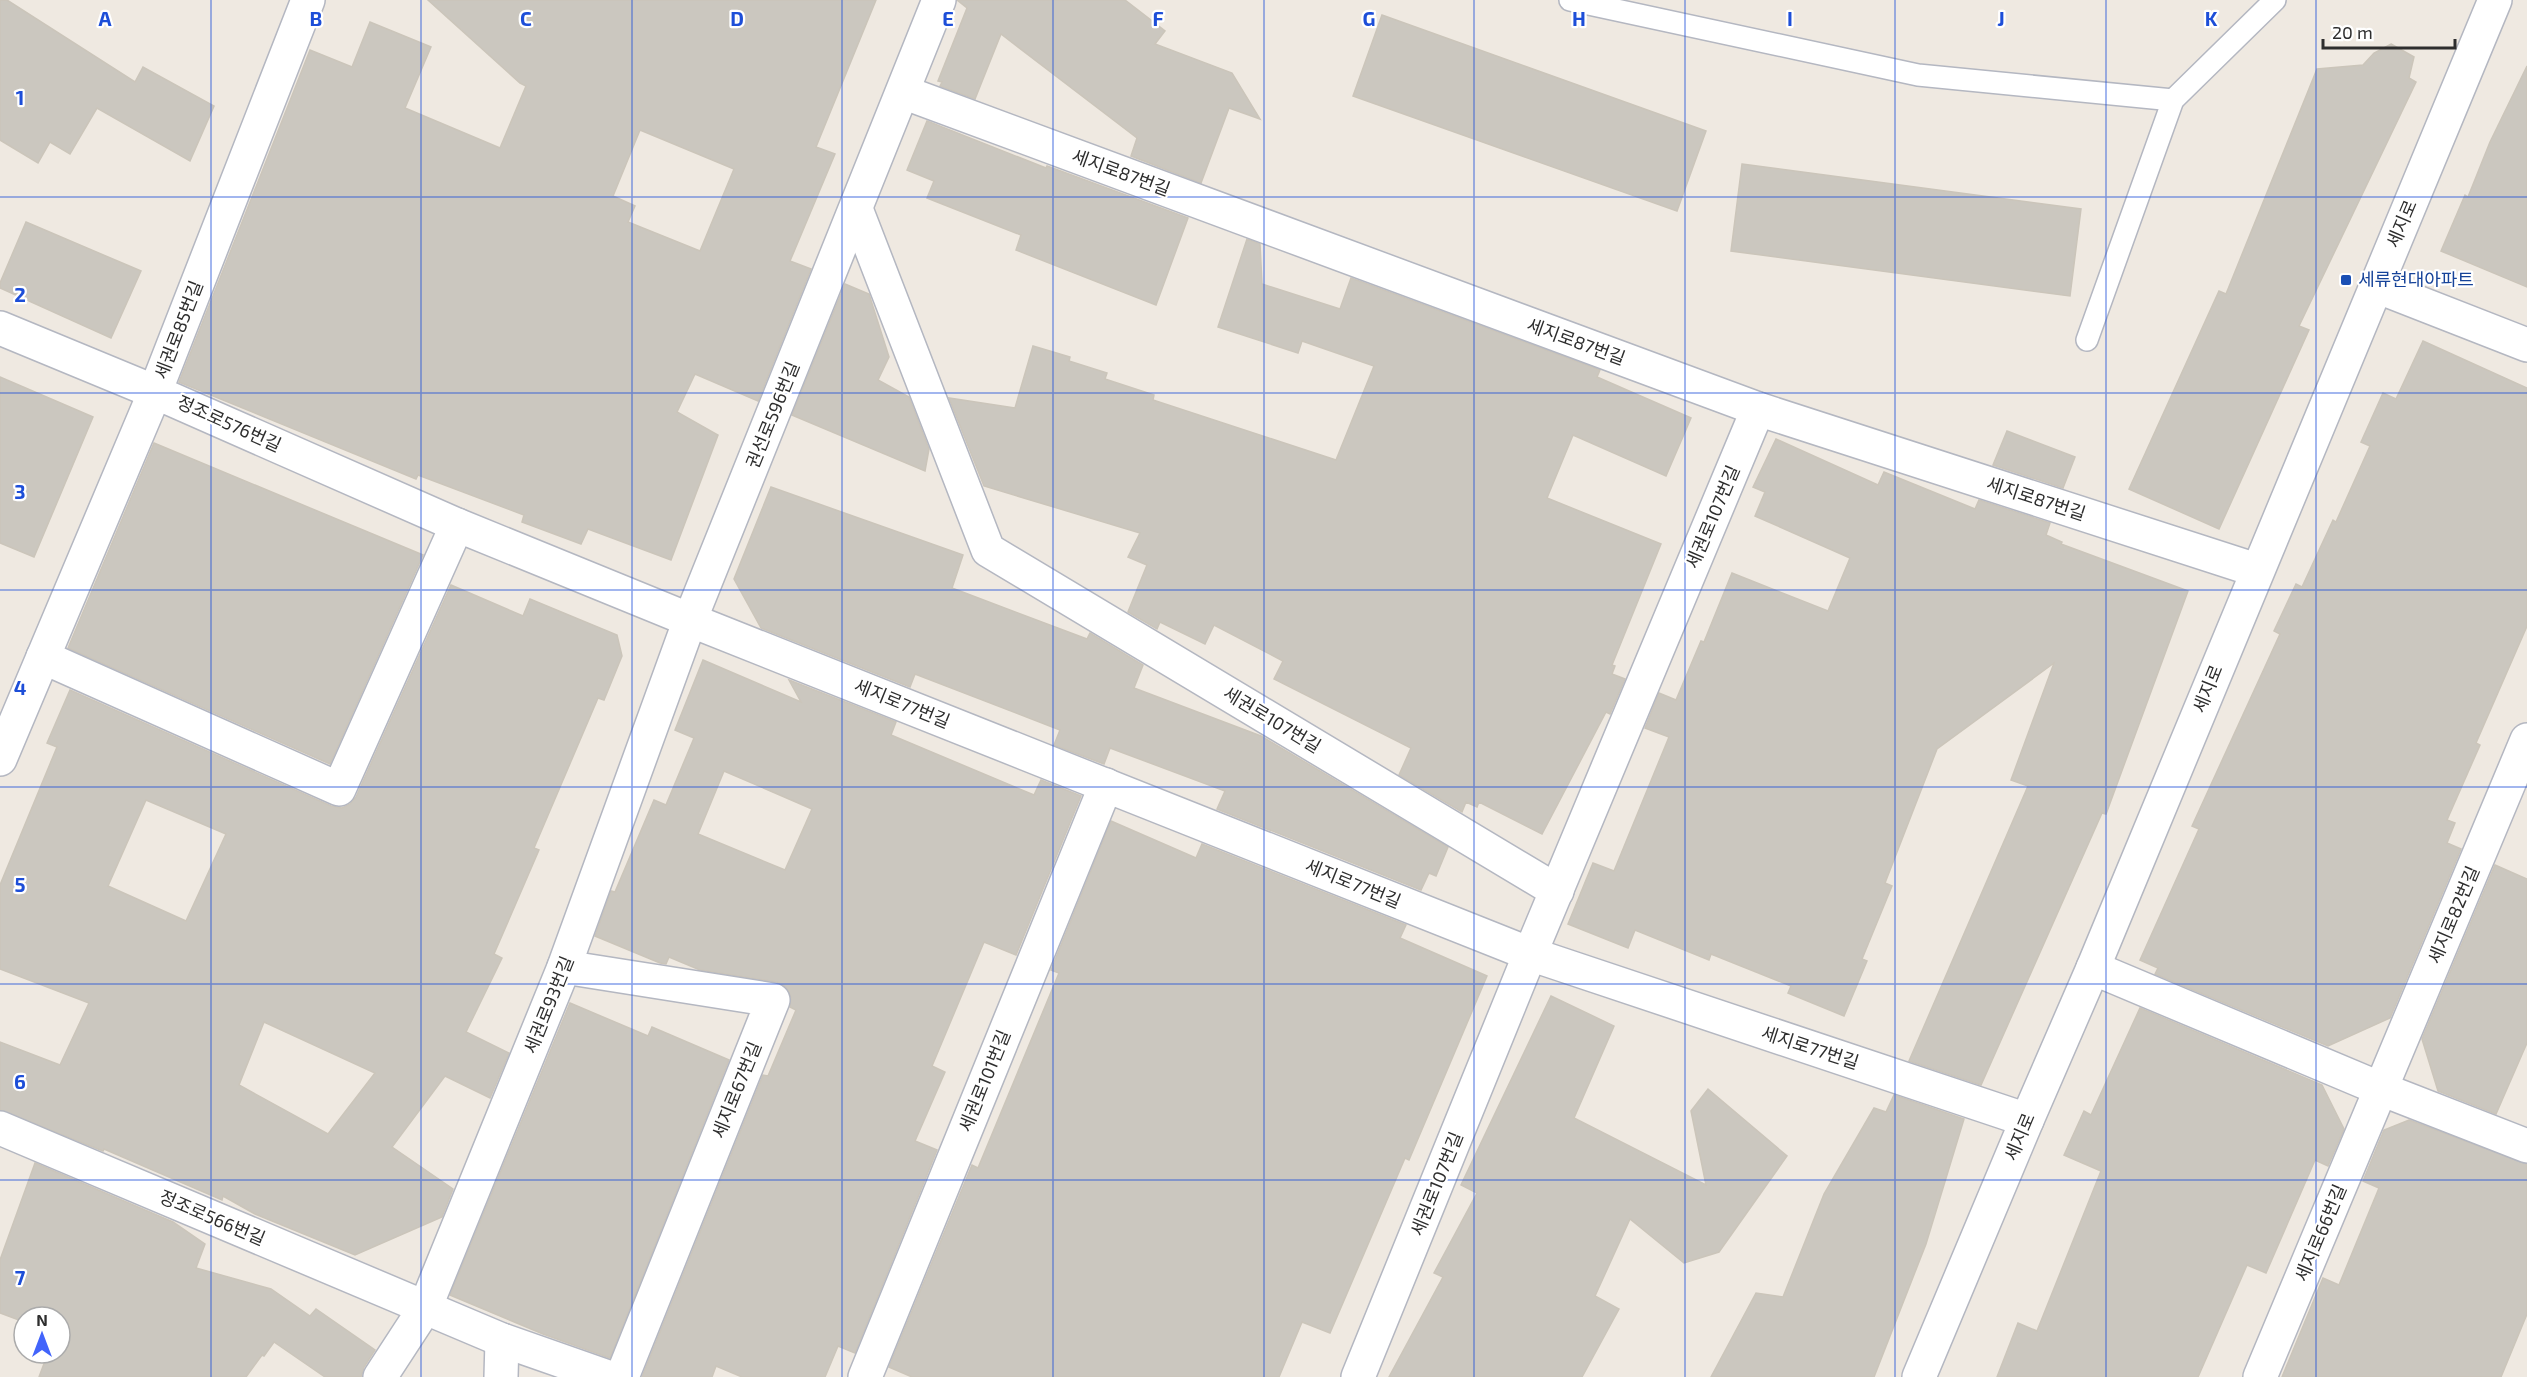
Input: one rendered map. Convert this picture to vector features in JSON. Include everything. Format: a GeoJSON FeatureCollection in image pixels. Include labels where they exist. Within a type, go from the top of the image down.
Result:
{"type":"FeatureCollection","features":[{"type":"Feature","properties":{"kind":"street","name":"세권로85번길"},"geometry":{"type":"LineString","coordinates":[[0,759],[155,392],[308,0]]}},
{"type":"Feature","properties":{"kind":"street","name":"권선로596번길"},"geometry":{"type":"LineString","coordinates":[[690,620],[939,0]]}},
{"type":"Feature","properties":{"kind":"street","name":"세지로"},"geometry":{"type":"LineString","coordinates":[[1919,1377],[2093,968],[2256,570],[2495,0]]}},
{"type":"Feature","properties":{"kind":"street","name":"세지로87번길"},"geometry":{"type":"LineString","coordinates":[[903,92],[1758,410],[2256,570]]}},
{"type":"Feature","properties":{"kind":"street","name":"세권로107번길"},"geometry":{"type":"LineString","coordinates":[[856,209],[988,550],[1557,891]]}},
{"type":"Feature","properties":{"kind":"street"},"geometry":{"type":"LineString","coordinates":[[2376,285],[2527,345]]}},
{"type":"Feature","properties":{"kind":"street","name":"정조로576번길"},"geometry":{"type":"LineString","coordinates":[[0,328],[155,392],[457,525],[690,620]]}},
{"type":"Feature","properties":{"kind":"street","name":"세권로107번길"},"geometry":{"type":"LineString","coordinates":[[1359,1377],[1530,954],[1758,410]]}},
{"type":"Feature","properties":{"kind":"street"},"geometry":{"type":"LineString","coordinates":[[43,657],[339,789],[457,525]]}},
{"type":"Feature","properties":{"kind":"street","name":"세지로77번길"},"geometry":{"type":"LineString","coordinates":[[690,620],[1530,954],[2027,1120]]}},
{"type":"Feature","properties":{"kind":"street","name":"세권로93번길"},"geometry":{"type":"LineString","coordinates":[[380,1377],[425,1308],[564,967],[690,620]]}},
{"type":"Feature","properties":{"kind":"street","name":"세지로82번길"},"geometry":{"type":"LineString","coordinates":[[2381,1089],[2527,741]]}},
{"type":"Feature","properties":{"kind":"street","name":"세권로101번길"},"geometry":{"type":"LineString","coordinates":[[865,1377],[1106,785]]}},
{"type":"Feature","properties":{"kind":"street","name":"세지로67번길"},"geometry":{"type":"LineString","coordinates":[[564,967],[773,1000],[622,1377]]}},
{"type":"Feature","properties":{"kind":"street"},"geometry":{"type":"LineString","coordinates":[[2093,968],[2381,1089],[2527,1146]]}},
{"type":"Feature","properties":{"kind":"street","name":"세지로66번길"},"geometry":{"type":"LineString","coordinates":[[2260,1377],[2381,1089]]}},
{"type":"Feature","properties":{"kind":"street","name":"정조로566번길"},"geometry":{"type":"LineString","coordinates":[[0,1128],[425,1308]]}},
{"type":"Feature","properties":{"kind":"street"},"geometry":{"type":"LineString","coordinates":[[425,1308],[502,1340],[608,1377]]}},
{"type":"Feature","properties":{"kind":"street"},"geometry":{"type":"LineString","coordinates":[[501,1377],[502,1340]]}},
{"type":"Feature","properties":{"kind":"lane"},"geometry":{"type":"LineString","coordinates":[[1570,0],[1918,75],[2173,100]]}},
{"type":"Feature","properties":{"kind":"lane"},"geometry":{"type":"LineString","coordinates":[[2087,340],[2173,100],[2275,0]]}},
{"type":"Feature","properties":{"kind":"building"},"geometry":{"type":"Polygon","coordinates":[[[0,0],[7,0],[135,82],[143,67],[214,106],[190,161],[97,108],[70,154],[50,142],[38,163],[0,140],[0,0]]]}},
{"type":"Feature","properties":{"kind":"building"},"geometry":{"type":"Polygon","coordinates":[[[428,0],[876,0],[816,147],[835,154],[790,261],[811,269],[758,401],[695,374],[677,412],[718,435],[671,560],[588,529],[581,544],[522,522],[524,515],[418,475],[416,479],[179,382],[310,50],[352,67],[370,22],[431,47],[405,108],[500,148],[526,86],[428,0]],[[640,130],[613,196],[635,206],[628,222],[700,251],[734,169],[640,130]]]}},
{"type":"Feature","properties":{"kind":"building"},"geometry":{"type":"Polygon","coordinates":[[[957,0],[1125,0],[1165,31],[1155,44],[1232,73],[1260,119],[1229,108],[1201,183],[1131,156],[1137,138],[1001,34],[975,99],[940,86],[942,82],[938,81],[967,8],[957,0]]]}},
{"type":"Feature","properties":{"kind":"building"},"geometry":{"type":"Polygon","coordinates":[[[1382,15],[1706,131],[1677,211],[1353,96],[1382,15]]]}},
{"type":"Feature","properties":{"kind":"building"},"geometry":{"type":"Polygon","coordinates":[[[2391,44],[2414,57],[2409,78],[2416,82],[2299,326],[2309,330],[2219,529],[2129,489],[2219,291],[2226,294],[2317,69],[2363,65],[2374,53],[2391,44]]]}},
{"type":"Feature","properties":{"kind":"building"},"geometry":{"type":"Polygon","coordinates":[[[2527,66],[2527,287],[2441,251],[2465,195],[2468,197],[2490,142],[2527,66]]]}},
{"type":"Feature","properties":{"kind":"building"},"geometry":{"type":"Polygon","coordinates":[[[927,121],[1046,168],[1047,166],[1188,218],[1156,305],[1016,250],[1021,235],[927,198],[934,181],[907,170],[927,121]]]}},
{"type":"Feature","properties":{"kind":"building"},"geometry":{"type":"Polygon","coordinates":[[[1742,164],[2081,209],[2070,296],[1731,251],[1742,164]]]}},
{"type":"Feature","properties":{"kind":"building"},"geometry":{"type":"Polygon","coordinates":[[[26,222],[141,271],[111,338],[0,288],[0,283],[26,222]]]}},
{"type":"Feature","properties":{"kind":"building"},"geometry":{"type":"Polygon","coordinates":[[[1247,239],[1260,244],[1262,284],[1340,309],[1351,278],[1600,370],[1597,377],[1691,418],[1666,476],[1573,435],[1547,498],[1661,544],[1612,665],[1615,666],[1612,674],[1625,679],[1610,714],[1606,712],[1542,834],[1479,802],[1477,807],[1466,802],[1462,812],[1399,775],[1411,748],[1274,679],[1283,661],[1214,625],[1205,644],[1160,622],[1157,629],[1128,612],[1147,565],[1128,557],[1140,533],[984,486],[949,398],[1015,408],[1033,346],[1070,357],[1069,361],[1107,373],[1105,379],[1154,395],[1153,400],[1336,460],[1374,366],[1302,341],[1298,353],[1218,327],[1247,239]]]}},
{"type":"Feature","properties":{"kind":"building"},"geometry":{"type":"Polygon","coordinates":[[[845,284],[869,294],[889,357],[878,380],[909,397],[929,449],[925,471],[792,415],[845,284]]]}},
{"type":"Feature","properties":{"kind":"building"},"geometry":{"type":"Polygon","coordinates":[[[2423,341],[2527,388],[2527,626],[2476,743],[2480,745],[2447,820],[2455,823],[2447,843],[2461,849],[2390,1018],[2328,1046],[2155,974],[2158,968],[2140,960],[2199,829],[2192,826],[2280,634],[2274,631],[2296,584],[2302,587],[2333,520],[2336,522],[2370,446],[2361,442],[2383,393],[2396,399],[2423,341]]]}},
{"type":"Feature","properties":{"kind":"building"},"geometry":{"type":"Polygon","coordinates":[[[0,377],[93,417],[34,557],[0,543],[0,377]]]}},
{"type":"Feature","properties":{"kind":"building"},"geometry":{"type":"Polygon","coordinates":[[[2007,431],[2075,457],[2063,488],[1993,465],[2007,431]]]}},
{"type":"Feature","properties":{"kind":"building"},"geometry":{"type":"Polygon","coordinates":[[[1776,439],[1878,485],[1884,472],[1975,509],[1979,500],[2050,523],[2046,535],[2062,542],[2061,544],[2188,591],[2106,814],[2102,813],[1981,1085],[1909,1061],[2028,786],[2011,780],[2054,663],[1937,749],[1885,883],[1892,886],[1862,959],[1867,961],[1844,1016],[1788,993],[1791,986],[1711,954],[1709,960],[1635,930],[1628,948],[1568,924],[1593,863],[1614,871],[1669,737],[1645,728],[1659,693],[1676,700],[1701,641],[1704,642],[1732,573],[1828,611],[1850,558],[1755,516],[1765,492],[1753,487],[1776,439]]]}},
{"type":"Feature","properties":{"kind":"building"},"geometry":{"type":"Polygon","coordinates":[[[154,443],[423,555],[330,764],[68,648],[154,443]]]}},
{"type":"Feature","properties":{"kind":"building"},"geometry":{"type":"Polygon","coordinates":[[[771,487],[963,555],[952,588],[1087,639],[1090,633],[1143,665],[1134,688],[1261,736],[1448,847],[1436,876],[1429,873],[1421,890],[1217,809],[1225,791],[1110,748],[1104,764],[1054,745],[1060,730],[915,674],[910,687],[761,628],[734,579],[771,487]]]}},
{"type":"Feature","properties":{"kind":"building"},"geometry":{"type":"Polygon","coordinates":[[[451,585],[523,616],[530,599],[617,635],[622,656],[604,700],[598,698],[534,848],[539,850],[494,954],[502,958],[466,1032],[509,1053],[490,1098],[445,1076],[392,1147],[453,1189],[442,1217],[355,1255],[255,1214],[223,1196],[222,1200],[104,1149],[103,1151],[0,1110],[0,1042],[60,1065],[89,1003],[0,969],[0,885],[57,747],[47,743],[70,690],[331,806],[342,808],[356,797],[451,585]],[[146,800],[108,886],[186,921],[226,834],[146,800]],[[264,1022],[239,1085],[328,1134],[375,1073],[264,1022]]]}},
{"type":"Feature","properties":{"kind":"building"},"geometry":{"type":"Polygon","coordinates":[[[703,660],[801,702],[789,680],[896,722],[891,735],[1034,795],[1041,780],[1081,796],[1016,955],[984,942],[932,1066],[945,1072],[915,1141],[937,1150],[855,1353],[838,1346],[825,1377],[742,1377],[716,1366],[712,1377],[642,1377],[763,1075],[768,1076],[796,1010],[790,1007],[791,997],[786,987],[777,982],[700,970],[669,957],[666,964],[660,963],[595,936],[611,891],[615,892],[654,800],[666,805],[694,738],[675,730],[703,660]],[[724,771],[698,834],[785,870],[812,809],[724,771]]]}},
{"type":"Feature","properties":{"kind":"building"},"geometry":{"type":"Polygon","coordinates":[[[1111,821],[1196,858],[1202,844],[1406,925],[1400,938],[1487,976],[1409,1160],[1405,1158],[1330,1333],[1302,1322],[1279,1377],[912,1377],[889,1367],[972,1165],[978,1168],[1059,973],[1051,970],[1111,821]]]}},
{"type":"Feature","properties":{"kind":"building"},"geometry":{"type":"Polygon","coordinates":[[[2495,865],[2527,879],[2527,1043],[2496,1114],[2438,1091],[2422,1039],[2495,865]]]}},
{"type":"Feature","properties":{"kind":"building"},"geometry":{"type":"Polygon","coordinates":[[[1551,996],[1614,1026],[1574,1118],[1706,1185],[1691,1111],[1708,1089],[1787,1156],[1719,1252],[1684,1263],[1630,1219],[1595,1296],[1619,1309],[1582,1377],[1389,1377],[1443,1277],[1434,1273],[1477,1193],[1461,1185],[1551,996]]]}},
{"type":"Feature","properties":{"kind":"building"},"geometry":{"type":"Polygon","coordinates":[[[570,1003],[648,1036],[652,1027],[729,1060],[610,1358],[543,1334],[450,1295],[570,1003]]]}},
{"type":"Feature","properties":{"kind":"building"},"geometry":{"type":"Polygon","coordinates":[[[2140,1008],[2322,1085],[2344,1129],[2328,1166],[2315,1160],[2266,1273],[2247,1265],[2198,1377],[1997,1377],[2018,1323],[2037,1331],[2101,1171],[2064,1155],[2084,1111],[2091,1115],[2140,1008]]]}},
{"type":"Feature","properties":{"kind":"building"},"geometry":{"type":"Polygon","coordinates":[[[1894,1095],[1964,1119],[1926,1244],[1874,1377],[1711,1377],[1756,1293],[1783,1297],[1824,1194],[1874,1108],[1886,1112],[1894,1095]]]}},
{"type":"Feature","properties":{"kind":"building"},"geometry":{"type":"Polygon","coordinates":[[[2409,1120],[2527,1164],[2527,1314],[2501,1377],[2282,1377],[2323,1278],[2339,1285],[2379,1188],[2363,1181],[2384,1130],[2409,1120]]]}},
{"type":"Feature","properties":{"kind":"building"},"geometry":{"type":"Polygon","coordinates":[[[35,1163],[173,1222],[205,1244],[196,1268],[271,1289],[310,1316],[316,1309],[375,1350],[364,1367],[361,1377],[325,1377],[274,1342],[246,1377],[39,1377],[44,1365],[72,1365],[72,1305],[12,1305],[12,1318],[0,1313],[0,1260],[35,1163]]]}},
{"type":"Feature","properties":{"kind":"place","name":"세류현대아파트"},"geometry":{"type":"Point","coordinates":[2346,280]}}]}
